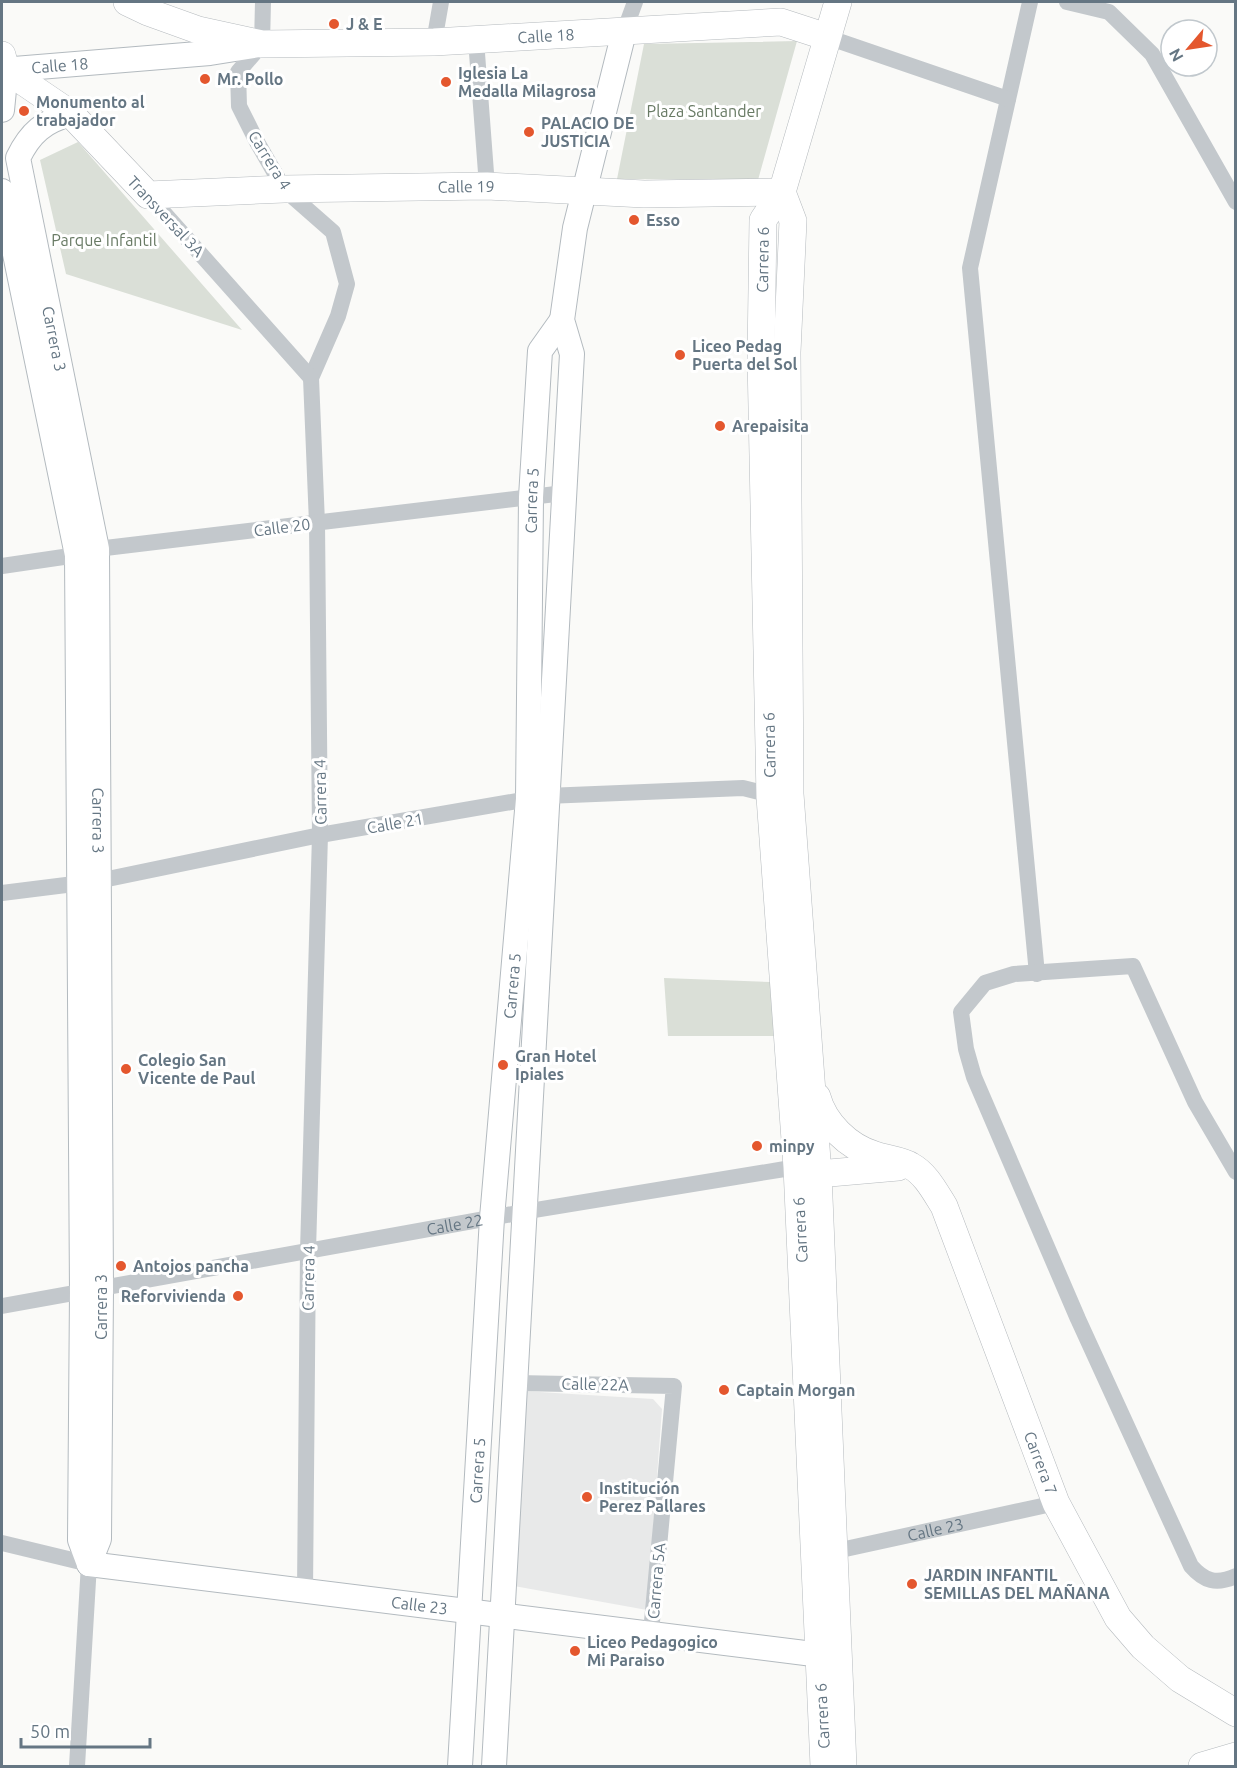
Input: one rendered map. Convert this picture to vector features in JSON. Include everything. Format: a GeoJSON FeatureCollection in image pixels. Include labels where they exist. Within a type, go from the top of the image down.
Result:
{"type":"FeatureCollection","features":[{"type":"Feature","properties":{"kind":"main road","name":"Calle 18"},"geometry":{"type":"LineString","coordinates":[[127,2],[198,30],[262,44],[434,42],[781,22],[827,38]]}},
{"type":"Feature","properties":{"kind":"main road"},"geometry":{"type":"LineString","coordinates":[[782,192],[838,2]]}},
{"type":"Feature","properties":{"kind":"main road","name":"Transversal 3A"},"geometry":{"type":"LineString","coordinates":[[3,65],[71,114],[148,195]]}},
{"type":"Feature","properties":{"kind":"main road","name":"Calle 19"},"geometry":{"type":"LineString","coordinates":[[148,195],[285,189],[487,186],[644,194],[782,192]]}},
{"type":"Feature","properties":{"kind":"main road","name":"Carrera 6"},"geometry":{"type":"LineString","coordinates":[[782,192],[793,221],[787,352],[780,796],[807,1171],[825,1553],[829,1657],[824,1767]]}},
{"type":"Feature","properties":{"kind":"main road","name":"Carrera 6"},"geometry":{"type":"LineString","coordinates":[[780,796],[811,1076],[807,1171]]}},
{"type":"Feature","properties":{"kind":"main road"},"geometry":{"type":"LineString","coordinates":[[811,1076],[821,1113],[833,1127],[871,1154],[911,1166]]}},
{"type":"Feature","properties":{"kind":"main road","name":"Calle 22"},"geometry":{"type":"LineString","coordinates":[[807,1171],[911,1166]]}},
{"type":"Feature","properties":{"kind":"main road","name":"Carrera 7"},"geometry":{"type":"LineString","coordinates":[[911,1166],[929,1182],[944,1206],[1056,1503],[1118,1618],[1143,1647],[1180,1679],[1236,1713]]}},
{"type":"Feature","properties":{"kind":"main road","name":"Carrera 6"},"geometry":{"type":"LineString","coordinates":[[829,1657],[843,1767]]}},
{"type":"Feature","properties":{"kind":"main road"},"geometry":{"type":"LineString","coordinates":[[1202,1767],[1236,1756]]}},
{"type":"Feature","properties":{"kind":"street"},"geometry":{"type":"LineString","coordinates":[[262,44],[263,2]]}},
{"type":"Feature","properties":{"kind":"street"},"geometry":{"type":"LineString","coordinates":[[434,42],[441,2]]}},
{"type":"Feature","properties":{"kind":"street"},"geometry":{"type":"LineString","coordinates":[[624,32],[635,2]]}},
{"type":"Feature","properties":{"kind":"street"},"geometry":{"type":"LineString","coordinates":[[1030,2],[970,268],[1037,974]]}},
{"type":"Feature","properties":{"kind":"street"},"geometry":{"type":"LineString","coordinates":[[1067,2],[1109,12],[1152,54],[1236,202]]}},
{"type":"Feature","properties":{"kind":"street","name":"Carrera 5"},"geometry":{"type":"LineString","coordinates":[[460,1767],[492,1218],[537,798],[564,493],[572,354],[562,320],[583,192],[624,32]]}},
{"type":"Feature","properties":{"kind":"street"},"geometry":{"type":"LineString","coordinates":[[827,38],[1008,99]]}},
{"type":"Feature","properties":{"kind":"street"},"geometry":{"type":"LineString","coordinates":[[476,40],[487,186]]}},
{"type":"Feature","properties":{"kind":"street","name":"Calle 18"},"geometry":{"type":"LineString","coordinates":[[3,65],[210,53],[262,44]]}},
{"type":"Feature","properties":{"kind":"street","name":"Carrera 4"},"geometry":{"type":"LineString","coordinates":[[262,44],[238,72],[238,106],[285,189],[333,232],[347,284],[338,316],[311,378],[317,523],[320,835],[308,1251],[305,1591]]}},
{"type":"Feature","properties":{"kind":"street"},"geometry":{"type":"LineString","coordinates":[[2,110],[3,65]]}},
{"type":"Feature","properties":{"kind":"street","name":"Carrera 3"},"geometry":{"type":"LineString","coordinates":[[71,114],[53,118],[38,128],[10,159],[33,288],[87,552],[89,1125],[92,1290],[89,1422],[80,1540],[89,1564],[77,1767]]}},
{"type":"Feature","properties":{"kind":"street","name":"Carrera 3"},"geometry":{"type":"LineString","coordinates":[[2,191],[33,288]]}},
{"type":"Feature","properties":{"kind":"street","name":"Transversal 3A"},"geometry":{"type":"LineString","coordinates":[[148,195],[311,378]]}},
{"type":"Feature","properties":{"kind":"street","name":"Carrera 5"},"geometry":{"type":"LineString","coordinates":[[494,1767],[525,1212],[537,798],[531,497],[540,351],[562,320]]}},
{"type":"Feature","properties":{"kind":"street","name":"Calle 20"},"geometry":{"type":"LineString","coordinates":[[2,566],[87,552],[564,493]]}},
{"type":"Feature","properties":{"kind":"street","name":"Calle 21"},"geometry":{"type":"LineString","coordinates":[[2,893],[88,882],[320,835],[537,798],[743,788],[780,796]]}},
{"type":"Feature","properties":{"kind":"street"},"geometry":{"type":"LineString","coordinates":[[1236,1172],[1196,1102],[1133,966],[1014,974],[986,983],[961,1012],[966,1048],[974,1077],[1078,1319],[1191,1566],[1201,1578],[1214,1582],[1236,1576]]}},
{"type":"Feature","properties":{"kind":"street","name":"Calle 22"},"geometry":{"type":"LineString","coordinates":[[2,1306],[525,1212],[807,1171]]}},
{"type":"Feature","properties":{"kind":"street","name":"Calle 22A"},"geometry":{"type":"LineString","coordinates":[[516,1383],[674,1386]]}},
{"type":"Feature","properties":{"kind":"street","name":"Carrera 5A"},"geometry":{"type":"LineString","coordinates":[[651,1632],[674,1386]]}},
{"type":"Feature","properties":{"kind":"street","name":"Calle 23"},"geometry":{"type":"LineString","coordinates":[[825,1553],[1056,1503]]}},
{"type":"Feature","properties":{"kind":"street","name":"Calle 23"},"geometry":{"type":"LineString","coordinates":[[2,1543],[89,1564],[502,1616],[651,1632],[829,1657]]}},
{"type":"Feature","properties":{"kind":"shaded area","name":"Institución Perez Pallares"},"geometry":{"type":"Polygon","coordinates":[[[523,1391],[653,1399],[662,1409],[647,1610],[514,1586],[523,1391]]]}},
{"type":"Feature","properties":{"kind":"green space","name":"Plaza Santander"},"geometry":{"type":"Polygon","coordinates":[[[797,41],[758,180],[617,179],[644,44],[797,41]]]}},
{"type":"Feature","properties":{"kind":"green space","name":"Parque Infantil"},"geometry":{"type":"Polygon","coordinates":[[[78,142],[242,330],[66,274],[40,160],[78,142]]]}},
{"type":"Feature","properties":{"kind":"green space"},"geometry":{"type":"Polygon","coordinates":[[[664,978],[770,982],[776,1036],[668,1036],[664,978]]]}},
{"type":"Feature","properties":{"kind":"place","name":"J & E"},"geometry":{"type":"Point","coordinates":[334,24]}},
{"type":"Feature","properties":{"kind":"place","name":"Mr. Pollo"},"geometry":{"type":"Point","coordinates":[205,79]}},
{"type":"Feature","properties":{"kind":"place","name":"Iglesia La Medalla Milagrosa"},"geometry":{"type":"Point","coordinates":[446,82]}},
{"type":"Feature","properties":{"kind":"place","name":"Monumento al trabajador"},"geometry":{"type":"Point","coordinates":[24,111]}},
{"type":"Feature","properties":{"kind":"place","name":"PALACIO DE JUSTICIA"},"geometry":{"type":"Point","coordinates":[529,132]}},
{"type":"Feature","properties":{"kind":"place","name":"Esso"},"geometry":{"type":"Point","coordinates":[634,220]}},
{"type":"Feature","properties":{"kind":"place","name":"Liceo Pedag Puerta del Sol"},"geometry":{"type":"Point","coordinates":[680,355]}},
{"type":"Feature","properties":{"kind":"place","name":"Arepaisita"},"geometry":{"type":"Point","coordinates":[720,426]}},
{"type":"Feature","properties":{"kind":"place","name":"Gran Hotel Ipiales"},"geometry":{"type":"Point","coordinates":[503,1065]}},
{"type":"Feature","properties":{"kind":"place","name":"Colegio San Vicente de Paul"},"geometry":{"type":"Point","coordinates":[126,1069]}},
{"type":"Feature","properties":{"kind":"place","name":"minpy"},"geometry":{"type":"Point","coordinates":[757,1146]}},
{"type":"Feature","properties":{"kind":"place","name":"Antojos pancha"},"geometry":{"type":"Point","coordinates":[121,1266]}},
{"type":"Feature","properties":{"kind":"place","name":"Reforvivienda"},"geometry":{"type":"Point","coordinates":[238,1296]}},
{"type":"Feature","properties":{"kind":"place","name":"Captain Morgan"},"geometry":{"type":"Point","coordinates":[724,1390]}},
{"type":"Feature","properties":{"kind":"place","name":"Institución Perez Pallares"},"geometry":{"type":"Point","coordinates":[587,1497]}},
{"type":"Feature","properties":{"kind":"place","name":"JARDIN INFANTIL SEMILLAS DEL MAÑANA"},"geometry":{"type":"Point","coordinates":[912,1584]}},
{"type":"Feature","properties":{"kind":"place","name":"Liceo Pedagogico Mi Paraiso"},"geometry":{"type":"Point","coordinates":[575,1651]}}]}
